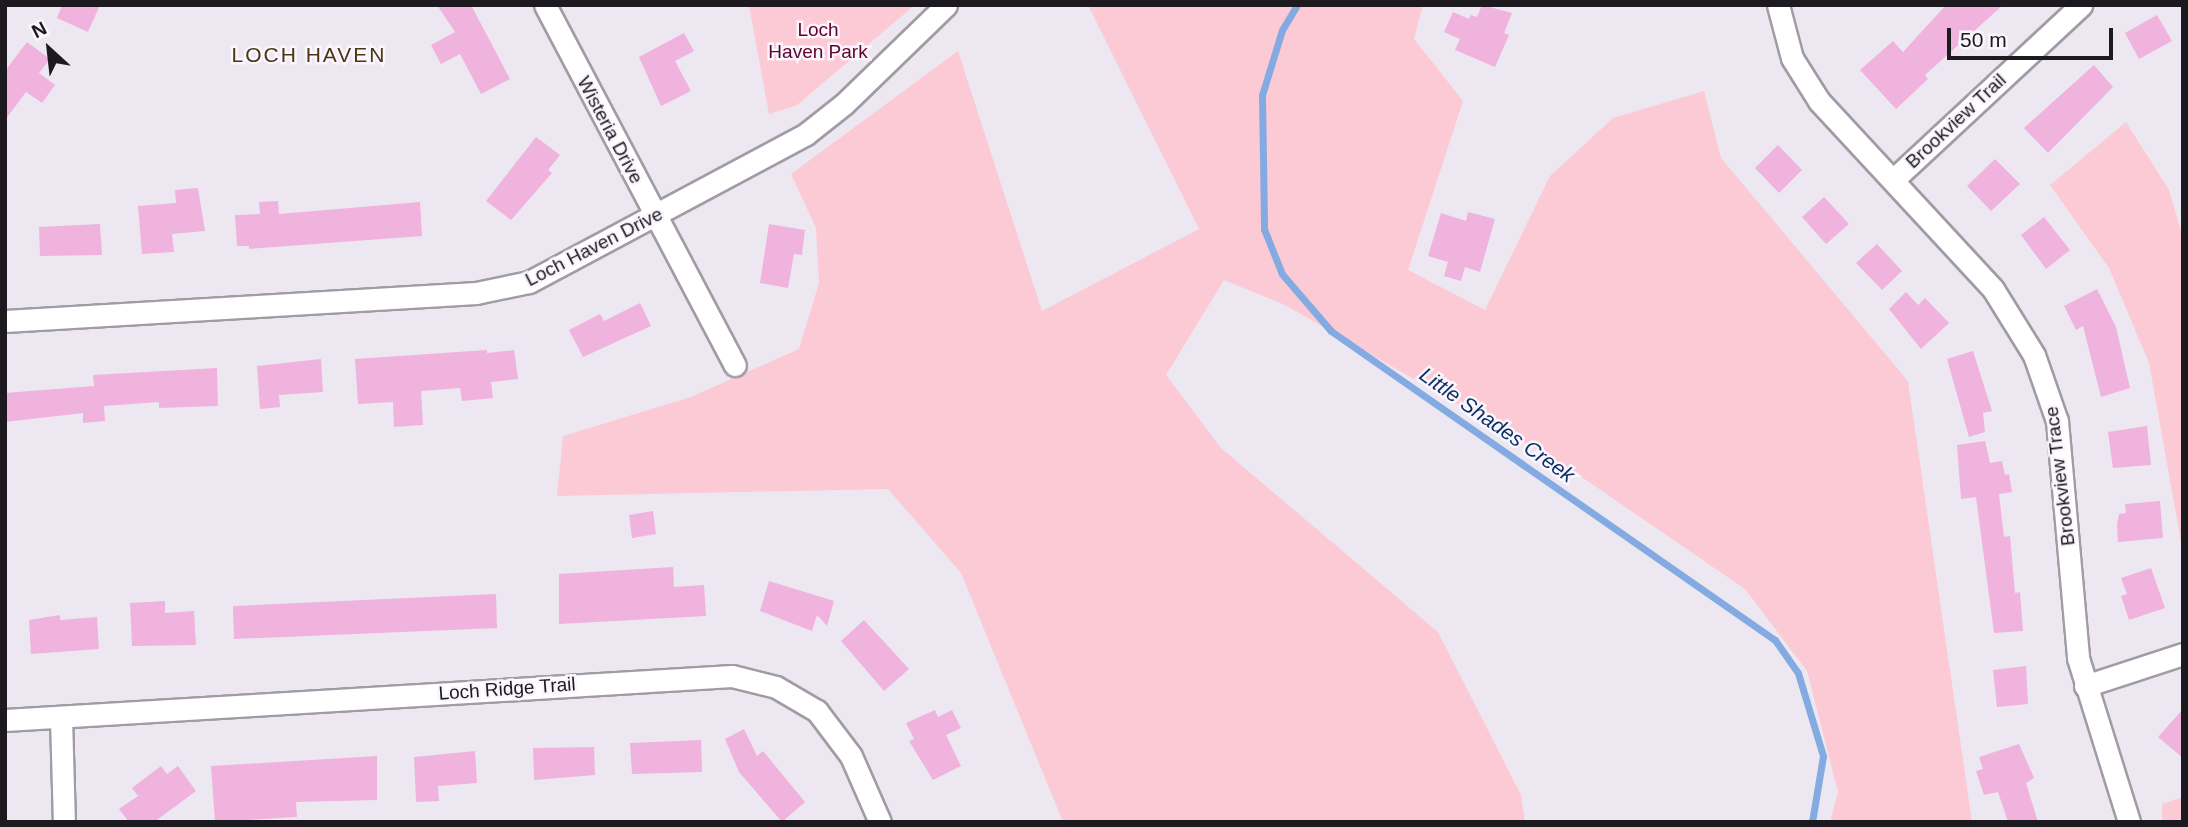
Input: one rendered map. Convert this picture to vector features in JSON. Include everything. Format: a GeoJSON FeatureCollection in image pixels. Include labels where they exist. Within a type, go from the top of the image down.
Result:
{"type":"FeatureCollection","features":[{"type":"Feature","properties":{"kind":"street","name":"Wisteria Drive"},"geometry":{"type":"LineString","coordinates":[[545,5],[735,365]]}},
{"type":"Feature","properties":{"kind":"street","name":"Loch Haven Drive"},"geometry":{"type":"LineString","coordinates":[[5,321],[508,289],[551,272],[806,134],[844,104],[946,5]]}},
{"type":"Feature","properties":{"kind":"street","name":"Brookview Trace"},"geometry":{"type":"LineString","coordinates":[[1778,5],[1783,33],[1806,82],[1993,289],[2021,331],[2046,382],[2058,434],[2075,629],[2085,686],[2129,822]]}},
{"type":"Feature","properties":{"kind":"street","name":"Brookview Trail"},"geometry":{"type":"LineString","coordinates":[[1893,180],[2081,5]]}},
{"type":"Feature","properties":{"kind":"street"},"geometry":{"type":"LineString","coordinates":[[2085,686],[2183,654]]}},
{"type":"Feature","properties":{"kind":"street","name":"Loch Ridge Trail"},"geometry":{"type":"LineString","coordinates":[[5,720],[732,676],[776,687],[817,711],[851,756],[880,822]]}},
{"type":"Feature","properties":{"kind":"street"},"geometry":{"type":"LineString","coordinates":[[61,717],[64,822]]}},
{"type":"Feature","properties":{"kind":"green space","name":"Loch Haven Park"},"geometry":{"type":"Polygon","coordinates":[[[749,5],[915,5],[797,105],[769,114],[749,5]]]}},
{"type":"Feature","properties":{"kind":"green space"},"geometry":{"type":"Polygon","coordinates":[[[1088,5],[1423,5],[1414,39],[1463,101],[1408,270],[1485,310],[1550,176],[1613,118],[1704,91],[1721,158],[1908,381],[1972,822],[1830,822],[1838,792],[1807,671],[1745,589],[1567,467],[1285,305],[1224,280],[1166,375],[1221,448],[1438,632],[1521,795],[1525,822],[1063,822],[961,573],[888,489],[557,496],[563,436],[691,397],[799,349],[819,283],[816,228],[791,174],[958,51],[1042,311],[1199,229],[1088,5]]]}},
{"type":"Feature","properties":{"kind":"green space"},"geometry":{"type":"Polygon","coordinates":[[[2126,122],[2169,190],[2183,238],[2183,553],[2149,363],[2109,268],[2050,185],[2126,122]]]}},
{"type":"Feature","properties":{"kind":"green space"},"geometry":{"type":"Polygon","coordinates":[[[2183,797],[2183,822],[2162,822],[2162,804],[2183,797]]]}},
{"type":"Feature","properties":{"kind":"building"},"geometry":{"type":"Polygon","coordinates":[[[62,5],[100,5],[88,32],[57,18],[62,5]]]}},
{"type":"Feature","properties":{"kind":"building"},"geometry":{"type":"Polygon","coordinates":[[[437,5],[471,5],[510,79],[481,94],[460,54],[441,64],[431,45],[455,32],[437,5]]]}},
{"type":"Feature","properties":{"kind":"building"},"geometry":{"type":"Polygon","coordinates":[[[1482,5],[1512,13],[1504,33],[1509,35],[1495,67],[1455,50],[1460,39],[1444,32],[1453,12],[1469,19],[1471,15],[1477,17],[1482,5]]]}},
{"type":"Feature","properties":{"kind":"building"},"geometry":{"type":"Polygon","coordinates":[[[1946,5],[2003,5],[1925,75],[1928,79],[1896,109],[1860,70],[1893,41],[1903,52],[1946,5]]]}},
{"type":"Feature","properties":{"kind":"building"},"geometry":{"type":"Polygon","coordinates":[[[2157,15],[2172,41],[2139,59],[2125,33],[2157,15]]]}},
{"type":"Feature","properties":{"kind":"building"},"geometry":{"type":"Polygon","coordinates":[[[684,33],[694,51],[675,61],[691,91],[661,106],[639,57],[684,33]]]}},
{"type":"Feature","properties":{"kind":"building"},"geometry":{"type":"Polygon","coordinates":[[[27,42],[50,59],[39,73],[55,85],[42,103],[26,92],[5,120],[5,71],[27,42]]]}},
{"type":"Feature","properties":{"kind":"building"},"geometry":{"type":"Polygon","coordinates":[[[2094,65],[2113,87],[2048,153],[2024,128],[2094,65]]]}},
{"type":"Feature","properties":{"kind":"building"},"geometry":{"type":"Polygon","coordinates":[[[536,137],[560,155],[548,170],[552,173],[511,220],[486,201],[536,137]]]}},
{"type":"Feature","properties":{"kind":"building"},"geometry":{"type":"Polygon","coordinates":[[[1778,145],[1802,170],[1779,193],[1755,168],[1778,145]]]}},
{"type":"Feature","properties":{"kind":"building"},"geometry":{"type":"Polygon","coordinates":[[[1995,159],[2020,184],[1991,211],[1967,186],[1995,159]]]}},
{"type":"Feature","properties":{"kind":"building"},"geometry":{"type":"Polygon","coordinates":[[[198,188],[205,231],[172,234],[174,252],[142,254],[138,206],[176,203],[175,190],[198,188]]]}},
{"type":"Feature","properties":{"kind":"building"},"geometry":{"type":"Polygon","coordinates":[[[1824,197],[1849,224],[1826,244],[1802,217],[1824,197]]]}},
{"type":"Feature","properties":{"kind":"building"},"geometry":{"type":"Polygon","coordinates":[[[278,201],[279,214],[420,202],[422,236],[249,249],[249,246],[237,246],[235,215],[260,214],[259,202],[278,201]]]}},
{"type":"Feature","properties":{"kind":"building"},"geometry":{"type":"Polygon","coordinates":[[[1468,212],[1495,219],[1480,272],[1465,267],[1461,281],[1444,276],[1448,262],[1428,256],[1441,213],[1466,221],[1468,212]]]}},
{"type":"Feature","properties":{"kind":"building"},"geometry":{"type":"Polygon","coordinates":[[[2044,217],[2070,250],[2046,269],[2021,235],[2044,217]]]}},
{"type":"Feature","properties":{"kind":"building"},"geometry":{"type":"Polygon","coordinates":[[[100,224],[102,255],[40,256],[39,227],[100,224]]]}},
{"type":"Feature","properties":{"kind":"building"},"geometry":{"type":"Polygon","coordinates":[[[769,224],[805,230],[802,255],[794,254],[788,288],[760,283],[769,224]]]}},
{"type":"Feature","properties":{"kind":"building"},"geometry":{"type":"Polygon","coordinates":[[[1877,244],[1902,271],[1882,290],[1856,263],[1877,244]]]}},
{"type":"Feature","properties":{"kind":"building"},"geometry":{"type":"Polygon","coordinates":[[[2097,289],[2116,327],[2130,388],[2101,397],[2083,326],[2076,330],[2064,306],[2097,289]]]}},
{"type":"Feature","properties":{"kind":"building"},"geometry":{"type":"Polygon","coordinates":[[[1906,292],[1918,305],[1925,298],[1949,323],[1921,349],[1889,309],[1906,292]]]}},
{"type":"Feature","properties":{"kind":"building"},"geometry":{"type":"Polygon","coordinates":[[[640,303],[651,326],[583,357],[569,330],[600,314],[604,321],[640,303]]]}},
{"type":"Feature","properties":{"kind":"building"},"geometry":{"type":"Polygon","coordinates":[[[487,350],[487,353],[514,350],[518,379],[491,382],[493,398],[462,401],[460,388],[421,391],[423,425],[394,427],[393,402],[358,404],[355,359],[487,350]]]}},
{"type":"Feature","properties":{"kind":"building"},"geometry":{"type":"Polygon","coordinates":[[[1973,351],[1992,411],[1983,413],[1985,432],[1969,437],[1947,359],[1973,351]]]}},
{"type":"Feature","properties":{"kind":"building"},"geometry":{"type":"Polygon","coordinates":[[[321,359],[323,392],[279,395],[280,407],[260,409],[257,366],[321,359]]]}},
{"type":"Feature","properties":{"kind":"building"},"geometry":{"type":"Polygon","coordinates":[[[217,368],[218,406],[159,408],[159,402],[104,406],[105,421],[83,423],[83,413],[5,422],[5,393],[94,386],[93,375],[217,368]]]}},
{"type":"Feature","properties":{"kind":"building"},"geometry":{"type":"Polygon","coordinates":[[[2147,426],[2151,465],[2113,468],[2108,432],[2147,426]]]}},
{"type":"Feature","properties":{"kind":"building"},"geometry":{"type":"Polygon","coordinates":[[[1985,441],[1990,463],[2002,461],[2005,475],[2009,474],[2012,492],[1999,494],[2004,537],[2010,536],[2015,593],[2020,592],[2023,631],[1994,633],[1976,497],[1961,499],[1957,445],[1985,441]]]}},
{"type":"Feature","properties":{"kind":"building"},"geometry":{"type":"Polygon","coordinates":[[[2160,501],[2163,538],[2118,542],[2117,524],[2119,514],[2126,513],[2125,504],[2160,501]]]}},
{"type":"Feature","properties":{"kind":"building"},"geometry":{"type":"Polygon","coordinates":[[[653,511],[656,534],[632,538],[629,515],[653,511]]]}},
{"type":"Feature","properties":{"kind":"building"},"geometry":{"type":"Polygon","coordinates":[[[673,567],[674,587],[704,585],[706,616],[559,624],[559,574],[673,567]]]}},
{"type":"Feature","properties":{"kind":"building"},"geometry":{"type":"Polygon","coordinates":[[[2151,568],[2165,608],[2129,620],[2121,596],[2127,594],[2121,578],[2151,568]]]}},
{"type":"Feature","properties":{"kind":"building"},"geometry":{"type":"Polygon","coordinates":[[[769,581],[834,601],[827,626],[817,615],[812,631],[760,611],[769,581]]]}},
{"type":"Feature","properties":{"kind":"building"},"geometry":{"type":"Polygon","coordinates":[[[496,594],[497,628],[234,639],[233,606],[496,594]]]}},
{"type":"Feature","properties":{"kind":"building"},"geometry":{"type":"Polygon","coordinates":[[[165,601],[165,613],[194,611],[196,645],[132,646],[130,603],[165,601]]]}},
{"type":"Feature","properties":{"kind":"building"},"geometry":{"type":"Polygon","coordinates":[[[60,615],[60,620],[97,617],[99,649],[31,654],[29,620],[60,615]]]}},
{"type":"Feature","properties":{"kind":"building"},"geometry":{"type":"Polygon","coordinates":[[[864,620],[909,669],[884,691],[841,641],[864,620]]]}},
{"type":"Feature","properties":{"kind":"building"},"geometry":{"type":"Polygon","coordinates":[[[2026,666],[2028,704],[1997,707],[1993,670],[2026,666]]]}},
{"type":"Feature","properties":{"kind":"building"},"geometry":{"type":"Polygon","coordinates":[[[2183,709],[2183,758],[2158,737],[2183,709]]]}},
{"type":"Feature","properties":{"kind":"building"},"geometry":{"type":"Polygon","coordinates":[[[935,710],[938,717],[952,710],[961,728],[946,735],[961,766],[933,780],[909,741],[914,739],[906,723],[935,710]]]}},
{"type":"Feature","properties":{"kind":"building"},"geometry":{"type":"Polygon","coordinates":[[[744,729],[757,756],[763,751],[805,802],[782,822],[739,772],[725,739],[744,729]]]}},
{"type":"Feature","properties":{"kind":"building"},"geometry":{"type":"Polygon","coordinates":[[[701,740],[702,772],[632,774],[630,743],[701,740]]]}},
{"type":"Feature","properties":{"kind":"building"},"geometry":{"type":"Polygon","coordinates":[[[2019,744],[2034,778],[2026,783],[2038,822],[2008,822],[1998,792],[1984,795],[1976,771],[1983,769],[1979,757],[2019,744]]]}},
{"type":"Feature","properties":{"kind":"building"},"geometry":{"type":"Polygon","coordinates":[[[594,747],[595,775],[534,780],[533,748],[594,747]]]}},
{"type":"Feature","properties":{"kind":"building"},"geometry":{"type":"Polygon","coordinates":[[[475,751],[477,783],[438,786],[439,801],[416,802],[414,757],[475,751]]]}},
{"type":"Feature","properties":{"kind":"building"},"geometry":{"type":"Polygon","coordinates":[[[377,756],[377,800],[296,802],[297,817],[215,822],[211,766],[377,756]]]}},
{"type":"Feature","properties":{"kind":"building"},"geometry":{"type":"Polygon","coordinates":[[[161,766],[167,774],[178,766],[196,791],[154,822],[129,822],[119,809],[138,796],[132,788],[161,766]]]}},
{"type":"Feature","properties":{"kind":"waterway","name":"Little Shades Creek"},"geometry":{"type":"LineString","coordinates":[[1297,5],[1282,30],[1262,95],[1264,229],[1282,274],[1331,331],[1775,640],[1798,673],[1823,756],[1812,822]]}},
{"type":"Feature","properties":{"kind":"district","name":"LOCH HAVEN"},"geometry":{"type":"Point","coordinates":[309,55]}}]}
